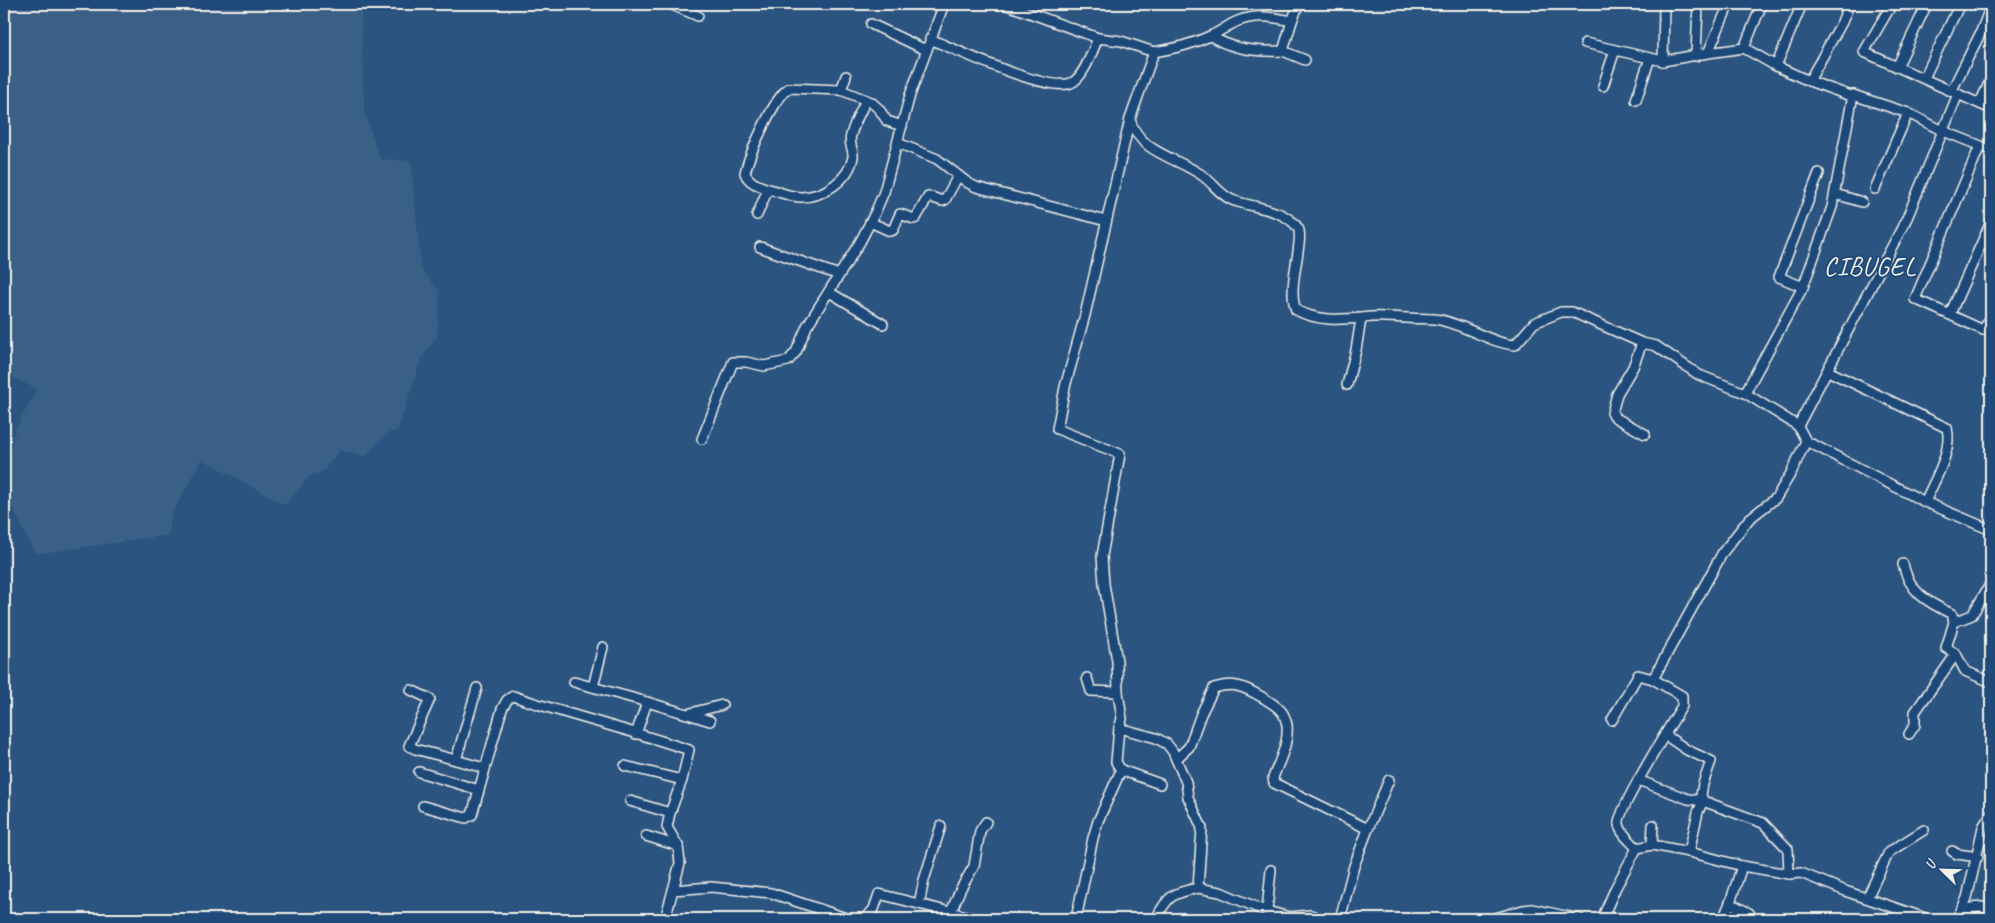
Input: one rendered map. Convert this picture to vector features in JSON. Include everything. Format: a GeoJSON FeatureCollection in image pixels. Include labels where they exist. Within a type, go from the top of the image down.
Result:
{"type":"FeatureCollection","features":[{"type":"Feature","properties":{"kind":"street"},"geometry":{"type":"LineString","coordinates":[[670,4],[698,16]]}},
{"type":"Feature","properties":{"kind":"street"},"geometry":{"type":"LineString","coordinates":[[702,439],[733,362],[746,362],[764,366],[788,361],[796,352],[807,326],[870,222],[884,192],[910,95],[944,4]]}},
{"type":"Feature","properties":{"kind":"street"},"geometry":{"type":"LineString","coordinates":[[1005,4],[1098,38],[1121,41],[1154,52],[1174,49],[1211,36],[1238,21],[1252,17],[1269,16],[1292,21]]}},
{"type":"Feature","properties":{"kind":"street"},"geometry":{"type":"LineString","coordinates":[[1283,50],[1299,4]]}},
{"type":"Feature","properties":{"kind":"street"},"geometry":{"type":"LineString","coordinates":[[1663,61],[1664,4]]}},
{"type":"Feature","properties":{"kind":"street"},"geometry":{"type":"LineString","coordinates":[[1696,56],[1698,4]]}},
{"type":"Feature","properties":{"kind":"street"},"geometry":{"type":"LineString","coordinates":[[1708,53],[1729,4]]}},
{"type":"Feature","properties":{"kind":"street"},"geometry":{"type":"LineString","coordinates":[[1744,48],[1762,4]]}},
{"type":"Feature","properties":{"kind":"street"},"geometry":{"type":"LineString","coordinates":[[1776,66],[1802,4]]}},
{"type":"Feature","properties":{"kind":"street"},"geometry":{"type":"LineString","coordinates":[[1809,80],[1842,22],[1849,4]]}},
{"type":"Feature","properties":{"kind":"street"},"geometry":{"type":"LineString","coordinates":[[1892,4],[1864,52],[1991,108]]}},
{"type":"Feature","properties":{"kind":"street"},"geometry":{"type":"LineString","coordinates":[[1897,67],[1927,4]]}},
{"type":"Feature","properties":{"kind":"street"},"geometry":{"type":"LineString","coordinates":[[1924,78],[1960,4]]}},
{"type":"Feature","properties":{"kind":"street"},"geometry":{"type":"LineString","coordinates":[[1798,426],[1908,218],[1944,131],[1955,92],[1991,6]]}},
{"type":"Feature","properties":{"kind":"street"},"geometry":{"type":"LineString","coordinates":[[871,24],[926,50]]}},
{"type":"Feature","properties":{"kind":"street"},"geometry":{"type":"LineString","coordinates":[[1211,36],[1220,42],[1238,48],[1262,51],[1283,50],[1305,60]]}},
{"type":"Feature","properties":{"kind":"street"},"geometry":{"type":"LineString","coordinates":[[930,39],[1016,73],[1058,85],[1072,82],[1080,76],[1098,38]]}},
{"type":"Feature","properties":{"kind":"street"},"geometry":{"type":"LineString","coordinates":[[1585,44],[1663,61],[1744,48],[1776,66],[1809,80],[1851,96],[1854,95],[1908,113],[1944,131],[1991,150]]}},
{"type":"Feature","properties":{"kind":"street"},"geometry":{"type":"LineString","coordinates":[[1604,86],[1615,50]]}},
{"type":"Feature","properties":{"kind":"street"},"geometry":{"type":"LineString","coordinates":[[1154,52],[1130,119],[1085,315],[1065,387],[1057,429],[1120,454],[1102,556],[1104,584],[1117,661],[1118,692],[1122,719],[1119,728],[1116,762],[1121,770],[1160,784]]}},
{"type":"Feature","properties":{"kind":"street"},"geometry":{"type":"LineString","coordinates":[[1636,100],[1650,58]]}},
{"type":"Feature","properties":{"kind":"street"},"geometry":{"type":"LineString","coordinates":[[841,90],[846,76]]}},
{"type":"Feature","properties":{"kind":"street"},"geometry":{"type":"LineString","coordinates":[[1980,103],[1991,79]]}},
{"type":"Feature","properties":{"kind":"street"},"geometry":{"type":"LineString","coordinates":[[866,100],[849,140],[853,156],[851,163],[834,186],[815,194],[800,197],[768,189],[747,178],[745,173],[764,125],[778,98],[789,88],[841,90],[866,100],[874,104],[887,121],[902,126]]}},
{"type":"Feature","properties":{"kind":"street"},"geometry":{"type":"LineString","coordinates":[[1745,393],[1802,287],[1835,194],[1854,95]]}},
{"type":"Feature","properties":{"kind":"street"},"geometry":{"type":"LineString","coordinates":[[1875,189],[1908,113]]}},
{"type":"Feature","properties":{"kind":"street"},"geometry":{"type":"LineString","coordinates":[[1130,119],[1138,138],[1146,145],[1202,176],[1224,195],[1233,200],[1283,216],[1294,224],[1300,233],[1292,293],[1296,310],[1305,315],[1320,318],[1361,318],[1374,316],[1433,319],[1467,328],[1505,344],[1514,345],[1534,323],[1561,312],[1572,312],[1642,343],[1656,346],[1699,375],[1745,393],[1798,426],[1806,441],[1925,502],[1991,530]]}},
{"type":"Feature","properties":{"kind":"street"},"geometry":{"type":"LineString","coordinates":[[898,143],[937,159],[958,176],[976,187],[1106,221]]}},
{"type":"Feature","properties":{"kind":"street"},"geometry":{"type":"LineString","coordinates":[[1980,146],[1915,299],[1987,332],[1991,317]]}},
{"type":"Feature","properties":{"kind":"street"},"geometry":{"type":"LineString","coordinates":[[1802,287],[1779,276],[1819,172]]}},
{"type":"Feature","properties":{"kind":"street"},"geometry":{"type":"LineString","coordinates":[[870,222],[890,231],[899,215],[916,218],[928,197],[942,202],[945,200],[958,176]]}},
{"type":"Feature","properties":{"kind":"street"},"geometry":{"type":"LineString","coordinates":[[756,215],[768,189]]}},
{"type":"Feature","properties":{"kind":"street"},"geometry":{"type":"LineString","coordinates":[[1835,194],[1862,202]]}},
{"type":"Feature","properties":{"kind":"street"},"geometry":{"type":"LineString","coordinates":[[1950,314],[1991,222]]}},
{"type":"Feature","properties":{"kind":"street"},"geometry":{"type":"LineString","coordinates":[[760,247],[839,275]]}},
{"type":"Feature","properties":{"kind":"street"},"geometry":{"type":"LineString","coordinates":[[829,292],[883,324]]}},
{"type":"Feature","properties":{"kind":"street"},"geometry":{"type":"LineString","coordinates":[[1347,385],[1356,350],[1361,318]]}},
{"type":"Feature","properties":{"kind":"street"},"geometry":{"type":"LineString","coordinates":[[1642,343],[1632,367],[1617,394],[1612,413],[1616,418],[1645,434]]}},
{"type":"Feature","properties":{"kind":"street"},"geometry":{"type":"LineString","coordinates":[[1828,372],[1948,428],[1950,438],[1948,448],[1925,502]]}},
{"type":"Feature","properties":{"kind":"street"},"geometry":{"type":"LineString","coordinates":[[1653,679],[1723,552],[1749,519],[1776,498],[1791,474],[1806,441]]}},
{"type":"Feature","properties":{"kind":"street"},"geometry":{"type":"LineString","coordinates":[[1903,564],[1906,579],[1911,585],[1928,601],[1952,614],[1954,622],[1946,648],[1956,654],[1965,671],[1991,682]]}},
{"type":"Feature","properties":{"kind":"street"},"geometry":{"type":"LineString","coordinates":[[1954,622],[1972,615],[1991,583]]}},
{"type":"Feature","properties":{"kind":"street"},"geometry":{"type":"LineString","coordinates":[[593,686],[603,647]]}},
{"type":"Feature","properties":{"kind":"street"},"geometry":{"type":"LineString","coordinates":[[1909,734],[1916,725],[1915,712],[1956,654]]}},
{"type":"Feature","properties":{"kind":"street"},"geometry":{"type":"LineString","coordinates":[[1612,720],[1638,675],[1653,679],[1682,696],[1682,706],[1638,780],[1618,823],[1620,830],[1637,848]]}},
{"type":"Feature","properties":{"kind":"street"},"geometry":{"type":"LineString","coordinates":[[1087,678],[1091,690],[1118,692]]}},
{"type":"Feature","properties":{"kind":"street"},"geometry":{"type":"LineString","coordinates":[[574,682],[710,721]]}},
{"type":"Feature","properties":{"kind":"street"},"geometry":{"type":"LineString","coordinates":[[1176,758],[1188,747],[1214,688],[1225,685],[1238,686],[1281,711],[1286,719],[1288,728],[1286,744],[1273,778],[1274,783],[1368,829]]}},
{"type":"Feature","properties":{"kind":"street"},"geometry":{"type":"LineString","coordinates":[[456,760],[477,688]]}},
{"type":"Feature","properties":{"kind":"street"},"geometry":{"type":"LineString","coordinates":[[412,690],[430,699],[409,746],[484,768]]}},
{"type":"Feature","properties":{"kind":"street"},"geometry":{"type":"LineString","coordinates":[[423,806],[466,818],[472,814],[502,709],[507,700],[513,696],[553,710],[689,750],[682,780],[670,813],[668,827],[678,846],[680,863],[665,919]]}},
{"type":"Feature","properties":{"kind":"street"},"geometry":{"type":"LineString","coordinates":[[636,734],[647,702]]}},
{"type":"Feature","properties":{"kind":"street"},"geometry":{"type":"LineString","coordinates":[[687,714],[722,705]]}},
{"type":"Feature","properties":{"kind":"street"},"geometry":{"type":"LineString","coordinates":[[1119,728],[1156,738],[1167,744],[1176,758],[1186,782],[1188,797],[1202,828],[1198,888]]}},
{"type":"Feature","properties":{"kind":"street"},"geometry":{"type":"LineString","coordinates":[[1665,735],[1687,750],[1711,761],[1703,784],[1701,795],[1703,800],[1698,812],[1689,852]]}},
{"type":"Feature","properties":{"kind":"street"},"geometry":{"type":"LineString","coordinates":[[625,766],[682,780]]}},
{"type":"Feature","properties":{"kind":"street"},"geometry":{"type":"LineString","coordinates":[[1076,919],[1098,821],[1121,770]]}},
{"type":"Feature","properties":{"kind":"street"},"geometry":{"type":"LineString","coordinates":[[419,772],[479,790]]}},
{"type":"Feature","properties":{"kind":"street"},"geometry":{"type":"LineString","coordinates":[[1340,919],[1354,866],[1389,780]]}},
{"type":"Feature","properties":{"kind":"street"},"geometry":{"type":"LineString","coordinates":[[1638,780],[1688,799],[1703,800],[1763,823],[1788,849],[1789,874]]}},
{"type":"Feature","properties":{"kind":"street"},"geometry":{"type":"LineString","coordinates":[[630,801],[670,813]]}},
{"type":"Feature","properties":{"kind":"street"},"geometry":{"type":"LineString","coordinates":[[1957,919],[1963,909],[1978,857],[1983,827],[1991,814]]}},
{"type":"Feature","properties":{"kind":"street"},"geometry":{"type":"LineString","coordinates":[[951,912],[960,890],[974,866],[980,831],[986,822]]}},
{"type":"Feature","properties":{"kind":"street"},"geometry":{"type":"LineString","coordinates":[[1652,825],[1652,845]]}},
{"type":"Feature","properties":{"kind":"street"},"geometry":{"type":"LineString","coordinates":[[919,904],[924,880],[941,826]]}},
{"type":"Feature","properties":{"kind":"street"},"geometry":{"type":"LineString","coordinates":[[1867,898],[1889,852],[1924,830]]}},
{"type":"Feature","properties":{"kind":"street"},"geometry":{"type":"LineString","coordinates":[[646,836],[678,846]]}},
{"type":"Feature","properties":{"kind":"street"},"geometry":{"type":"LineString","coordinates":[[1637,848],[1652,845],[1689,852],[1742,866],[1789,874],[1801,873],[1928,919]]}},
{"type":"Feature","properties":{"kind":"street"},"geometry":{"type":"LineString","coordinates":[[1622,919],[1602,918],[1637,848]]}},
{"type":"Feature","properties":{"kind":"street"},"geometry":{"type":"LineString","coordinates":[[1952,852],[1978,857]]}},
{"type":"Feature","properties":{"kind":"street"},"geometry":{"type":"LineString","coordinates":[[1723,919],[1742,866]]}},
{"type":"Feature","properties":{"kind":"street"},"geometry":{"type":"LineString","coordinates":[[1263,913],[1271,870]]}},
{"type":"Feature","properties":{"kind":"street"},"geometry":{"type":"LineString","coordinates":[[672,890],[711,887],[771,893],[849,919]]}},
{"type":"Feature","properties":{"kind":"street"},"geometry":{"type":"LineString","coordinates":[[1156,919],[1164,902],[1170,897],[1198,888],[1220,892],[1263,913],[1289,918],[1311,915],[1321,919]]}},
{"type":"Feature","properties":{"kind":"street"},"geometry":{"type":"LineString","coordinates":[[868,919],[868,916],[874,910],[879,894],[978,919]]}},
{"type":"Feature","properties":{"kind":"street"},"geometry":{"type":"LineString","coordinates":[[1730,903],[1749,913],[1753,919]]}},
{"type":"Feature","properties":{"kind":"street"},"geometry":{"type":"LineString","coordinates":[[1963,909],[1981,906],[1991,909]]}},
{"type":"Feature","properties":{"kind":"street"},"geometry":{"type":"LineString","coordinates":[[1492,919],[1532,909],[1580,919]]}},
{"type":"Feature","properties":{"kind":"shaded area"},"geometry":{"type":"Polygon","coordinates":[[[4,4],[361,4],[364,112],[380,159],[411,161],[421,269],[440,292],[437,337],[421,359],[398,430],[386,434],[366,456],[340,450],[323,471],[311,475],[285,505],[202,459],[172,514],[168,535],[35,554],[9,500],[5,474],[15,430],[37,389],[4,373],[4,4]]]}},
{"type":"Feature","properties":{"kind":"district","name":"CIBUGEL"},"geometry":{"type":"Point","coordinates":[1870,266]}}]}
